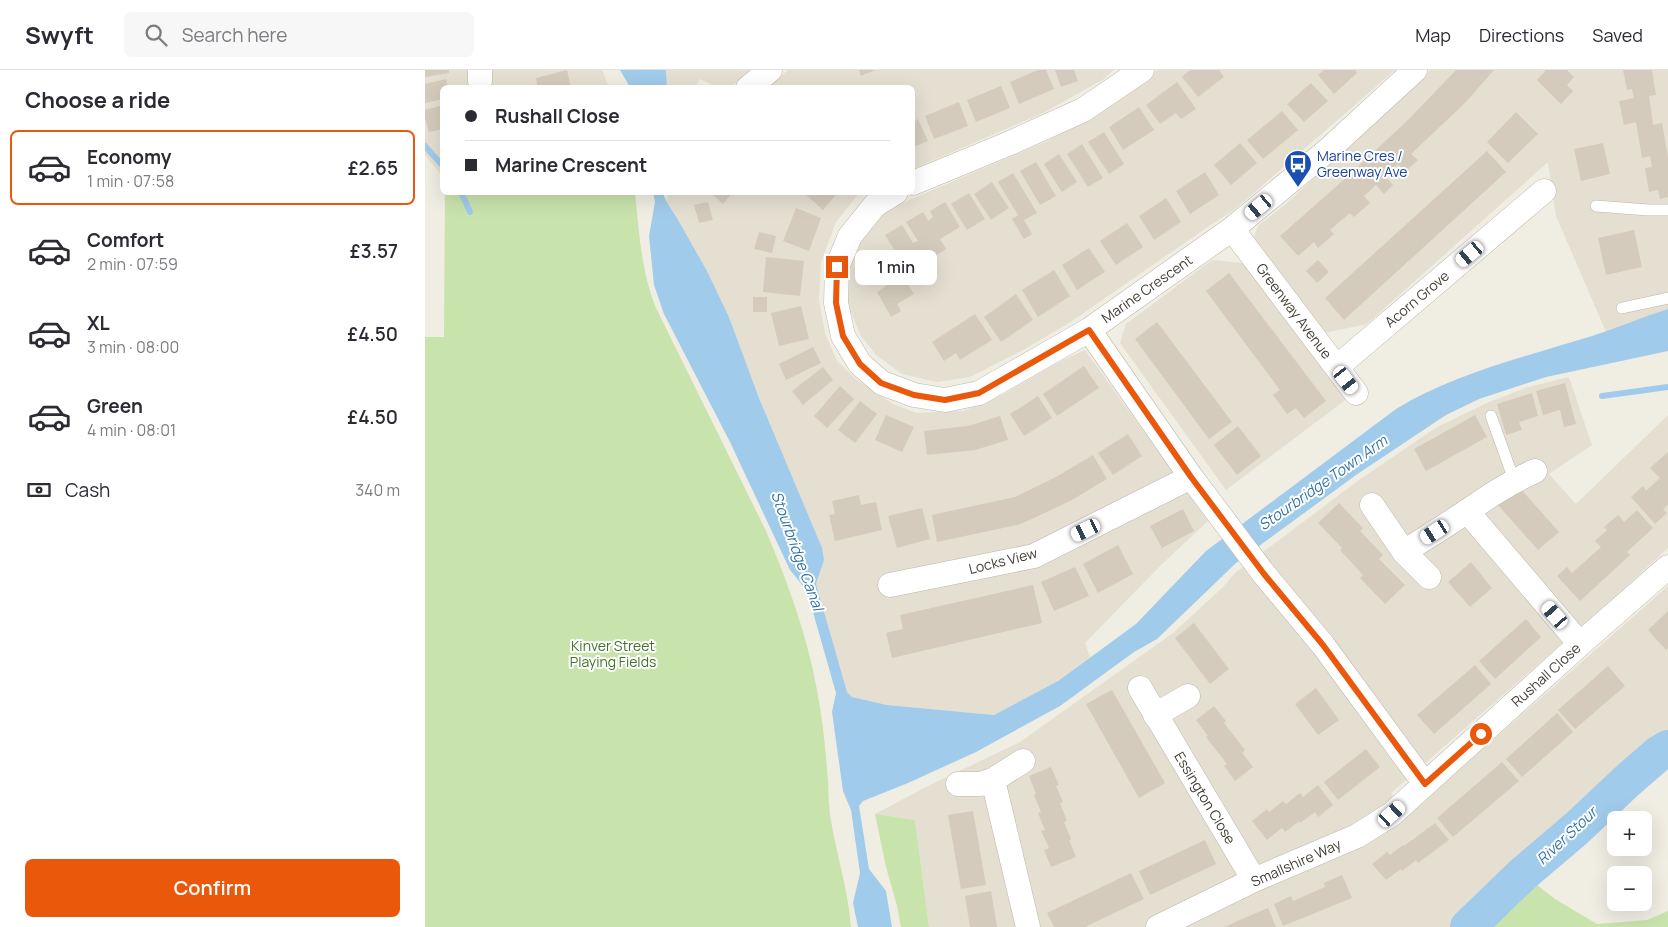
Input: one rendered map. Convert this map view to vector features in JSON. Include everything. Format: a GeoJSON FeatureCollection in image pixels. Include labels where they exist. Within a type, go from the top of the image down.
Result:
{"type":"FeatureCollection","features":[{"type":"Feature","properties":{"kind":"street"},"geometry":{"type":"LineString","coordinates":[[752,85],[770,70]]}},
{"type":"Feature","properties":{"kind":"street"},"geometry":{"type":"LineString","coordinates":[[915,182],[1010,144],[1083,110],[1141,70]]}},
{"type":"Feature","properties":{"kind":"street","name":"Marine Crescent"},"geometry":{"type":"LineString","coordinates":[[891,195],[875,205],[850,236],[837,267],[836,303],[843,336],[860,364],[881,383],[914,395],[945,400],[979,393],[1089,330],[1232,229],[1328,150],[1415,70]]}},
{"type":"Feature","properties":{"kind":"street","name":"Acorn Grove"},"geometry":{"type":"LineString","coordinates":[[1337,367],[1544,191]]}},
{"type":"Feature","properties":{"kind":"street","name":"Greenway Avenue"},"geometry":{"type":"LineString","coordinates":[[1232,229],[1356,393]]}},
{"type":"Feature","properties":{"kind":"street"},"geometry":{"type":"LineString","coordinates":[[1089,330],[1191,477],[1264,574],[1323,645],[1425,784]]}},
{"type":"Feature","properties":{"kind":"street"},"geometry":{"type":"LineString","coordinates":[[1404,552],[1467,511],[1479,501],[1525,476]]}},
{"type":"Feature","properties":{"kind":"street","name":"Locks View"},"geometry":{"type":"LineString","coordinates":[[890,585],[1034,556],[1191,477]]}},
{"type":"Feature","properties":{"kind":"street"},"geometry":{"type":"LineString","coordinates":[[1372,505],[1404,552],[1429,578]]}},
{"type":"Feature","properties":{"kind":"street"},"geometry":{"type":"LineString","coordinates":[[1467,511],[1580,644]]}},
{"type":"Feature","properties":{"kind":"street","name":"Rushall Close"},"geometry":{"type":"LineString","coordinates":[[1425,784],[1668,567]]}},
{"type":"Feature","properties":{"kind":"street","name":"Essington Close"},"geometry":{"type":"LineString","coordinates":[[1140,688],[1255,880]]}},
{"type":"Feature","properties":{"kind":"street"},"geometry":{"type":"LineString","coordinates":[[1155,715],[1188,696]]}},
{"type":"Feature","properties":{"kind":"street"},"geometry":{"type":"LineString","coordinates":[[958,784],[980,784],[993,780],[1023,761]]}},
{"type":"Feature","properties":{"kind":"street"},"geometry":{"type":"LineString","coordinates":[[993,780],[1028,927]]}},
{"type":"Feature","properties":{"kind":"street","name":"Smallshire Way"},"geometry":{"type":"LineString","coordinates":[[1158,927],[1255,880],[1357,836],[1392,814],[1425,784]]}},
{"type":"Feature","properties":{"kind":"lane"},"geometry":{"type":"LineString","coordinates":[[1596,206],[1668,210]]}},
{"type":"Feature","properties":{"kind":"lane"},"geometry":{"type":"LineString","coordinates":[[1622,308],[1668,298]]}},
{"type":"Feature","properties":{"kind":"lane"},"geometry":{"type":"LineString","coordinates":[[1491,416],[1525,476]]}},
{"type":"Feature","properties":{"kind":"shaded area"},"geometry":{"type":"Polygon","coordinates":[[[425,70],[602,70],[608,85],[440,85],[440,174],[425,155],[425,70]]]}},
{"type":"Feature","properties":{"kind":"shaded area"},"geometry":{"type":"Polygon","coordinates":[[[666,70],[752,70],[733,85],[713,85],[700,79],[696,85],[667,85],[666,70]]]}},
{"type":"Feature","properties":{"kind":"shaded area"},"geometry":{"type":"Polygon","coordinates":[[[788,70],[1113,70],[1104,79],[1043,113],[915,168],[915,85],[770,85],[788,70]]]}},
{"type":"Feature","properties":{"kind":"shaded area"},"geometry":{"type":"Polygon","coordinates":[[[1158,70],[1395,70],[1234,210],[1069,323],[1023,350],[970,377],[937,382],[902,374],[876,355],[861,336],[848,305],[847,278],[854,248],[878,218],[900,204],[1047,141],[1099,113],[1158,70]]]}},
{"type":"Feature","properties":{"kind":"shaded area"},"geometry":{"type":"Polygon","coordinates":[[[1430,70],[1668,70],[1668,309],[1606,332],[1556,216],[1548,162],[1367,324],[1324,333],[1253,240],[1258,226],[1288,202],[1418,84],[1430,70]]]}},
{"type":"Feature","properties":{"kind":"shaded area"},"geometry":{"type":"Polygon","coordinates":[[[669,195],[857,195],[836,222],[821,262],[819,299],[825,333],[837,361],[857,380],[893,404],[917,413],[963,411],[1004,394],[1059,362],[1085,350],[1208,521],[1161,565],[1085,643],[1090,657],[1058,681],[994,715],[887,705],[852,697],[844,685],[816,584],[824,560],[759,398],[729,317],[707,271],[666,201],[669,195]]]}},
{"type":"Feature","properties":{"kind":"shaded area"},"geometry":{"type":"Polygon","coordinates":[[[1212,260],[1243,263],[1348,398],[1226,490],[1120,343],[1126,324],[1212,260]]]}},
{"type":"Feature","properties":{"kind":"shaded area"},"geometry":{"type":"Polygon","coordinates":[[[1569,377],[1592,445],[1549,474],[1576,504],[1668,415],[1668,548],[1391,793],[1410,813],[1668,586],[1668,748],[1658,754],[1523,874],[1468,927],[929,927],[915,820],[875,814],[928,786],[1020,742],[1173,633],[1223,587],[1235,573],[1359,480],[1437,427],[1489,402],[1528,387],[1569,377]]]}},
{"type":"Feature","properties":{"kind":"green space","name":"Kinver Street Playing Fields"},"geometry":{"type":"Polygon","coordinates":[[[445,195],[635,195],[644,265],[656,308],[766,531],[782,570],[802,629],[819,700],[828,775],[830,815],[851,927],[425,927],[425,337],[444,337],[445,195]]]}},
{"type":"Feature","properties":{"kind":"green space"},"geometry":{"type":"Polygon","coordinates":[[[875,814],[915,820],[929,927],[901,927],[875,814]]]}},
{"type":"Feature","properties":{"kind":"green space"},"geometry":{"type":"Polygon","coordinates":[[[1523,874],[1555,899],[1597,924],[1647,920],[1668,911],[1668,927],[1468,927],[1523,874]]]}},
{"type":"Feature","properties":{"kind":"water"},"geometry":{"type":"Polygon","coordinates":[[[620,70],[666,70],[667,85],[629,85],[620,70]]]}},
{"type":"Feature","properties":{"kind":"water"},"geometry":{"type":"Polygon","coordinates":[[[653,195],[664,195],[707,271],[729,317],[759,398],[822,548],[824,560],[816,584],[847,692],[852,697],[887,705],[994,715],[1058,681],[1136,624],[1206,551],[1396,409],[1442,386],[1491,367],[1602,333],[1668,309],[1668,351],[1546,377],[1479,399],[1446,415],[1356,475],[1236,563],[1157,639],[1134,652],[1060,706],[976,752],[863,801],[859,806],[869,869],[886,891],[892,927],[858,927],[853,903],[860,873],[851,810],[843,791],[832,712],[836,693],[807,591],[790,570],[730,442],[664,314],[654,285],[649,236],[655,202],[653,195]]]}},
{"type":"Feature","properties":{"kind":"building"},"geometry":{"type":"Polygon","coordinates":[[[425,70],[449,70],[449,73],[425,77],[425,70]]]}},
{"type":"Feature","properties":{"kind":"building"},"geometry":{"type":"Polygon","coordinates":[[[567,70],[570,85],[537,85],[536,78],[567,70]]]}},
{"type":"Feature","properties":{"kind":"building"},"geometry":{"type":"Polygon","coordinates":[[[859,70],[875,70],[861,76],[859,70]]]}},
{"type":"Feature","properties":{"kind":"building"},"geometry":{"type":"Polygon","coordinates":[[[1038,70],[1046,70],[1054,89],[1019,104],[1010,82],[1038,70]]]}},
{"type":"Feature","properties":{"kind":"building"},"geometry":{"type":"Polygon","coordinates":[[[1055,70],[1074,70],[1078,81],[1061,87],[1055,70]]]}},
{"type":"Feature","properties":{"kind":"building"},"geometry":{"type":"Polygon","coordinates":[[[1190,70],[1219,70],[1224,77],[1198,97],[1182,77],[1190,70]]]}},
{"type":"Feature","properties":{"kind":"building"},"geometry":{"type":"Polygon","coordinates":[[[1324,70],[1355,70],[1357,73],[1334,94],[1318,75],[1324,70]]]}},
{"type":"Feature","properties":{"kind":"building"},"geometry":{"type":"Polygon","coordinates":[[[1456,70],[1494,70],[1465,103],[1411,154],[1418,160],[1405,172],[1398,164],[1385,176],[1393,185],[1384,194],[1376,185],[1364,196],[1370,203],[1354,217],[1350,213],[1330,230],[1334,234],[1318,248],[1314,242],[1298,256],[1280,236],[1410,118],[1456,70]]]}},
{"type":"Feature","properties":{"kind":"building"},"geometry":{"type":"Polygon","coordinates":[[[1546,70],[1567,70],[1574,77],[1567,85],[1573,91],[1561,104],[1537,80],[1546,70]]]}},
{"type":"Feature","properties":{"kind":"building"},"geometry":{"type":"Polygon","coordinates":[[[1623,70],[1652,70],[1656,95],[1649,96],[1653,125],[1662,123],[1668,157],[1668,197],[1660,199],[1658,190],[1649,192],[1645,168],[1652,167],[1650,156],[1642,158],[1636,122],[1624,125],[1619,101],[1634,98],[1632,89],[1627,90],[1623,70]]]}},
{"type":"Feature","properties":{"kind":"building"},"geometry":{"type":"Polygon","coordinates":[[[446,79],[447,85],[440,85],[440,100],[425,103],[425,84],[446,79]]]}},
{"type":"Feature","properties":{"kind":"building"},"geometry":{"type":"Polygon","coordinates":[[[1177,82],[1196,109],[1181,119],[1176,113],[1160,124],[1146,105],[1177,82]]]}},
{"type":"Feature","properties":{"kind":"building"},"geometry":{"type":"Polygon","coordinates":[[[1311,83],[1328,101],[1304,122],[1287,104],[1311,83]]]}},
{"type":"Feature","properties":{"kind":"building"},"geometry":{"type":"Polygon","coordinates":[[[1001,86],[1010,108],[976,122],[967,100],[1001,86]]]}},
{"type":"Feature","properties":{"kind":"building"},"geometry":{"type":"Polygon","coordinates":[[[959,102],[968,126],[934,139],[925,116],[959,102]]]}},
{"type":"Feature","properties":{"kind":"building"},"geometry":{"type":"Polygon","coordinates":[[[440,106],[440,130],[429,132],[425,110],[440,106]]]}},
{"type":"Feature","properties":{"kind":"building"},"geometry":{"type":"Polygon","coordinates":[[[1139,107],[1154,130],[1123,150],[1109,127],[1139,107]]]}},
{"type":"Feature","properties":{"kind":"building"},"geometry":{"type":"Polygon","coordinates":[[[1282,111],[1298,130],[1263,159],[1247,140],[1282,111]]]}},
{"type":"Feature","properties":{"kind":"building"},"geometry":{"type":"Polygon","coordinates":[[[1516,112],[1538,134],[1508,163],[1487,142],[1516,112]]]}},
{"type":"Feature","properties":{"kind":"building"},"geometry":{"type":"Polygon","coordinates":[[[918,119],[928,141],[915,146],[915,121],[918,119]]]}},
{"type":"Feature","properties":{"kind":"building"},"geometry":{"type":"Polygon","coordinates":[[[1104,132],[1124,164],[1109,174],[1088,142],[1104,132]]]}},
{"type":"Feature","properties":{"kind":"building"},"geometry":{"type":"Polygon","coordinates":[[[1240,143],[1257,163],[1231,185],[1214,165],[1240,143]]]}},
{"type":"Feature","properties":{"kind":"building"},"geometry":{"type":"Polygon","coordinates":[[[1603,143],[1610,174],[1581,181],[1574,149],[1603,143]]]}},
{"type":"Feature","properties":{"kind":"building"},"geometry":{"type":"Polygon","coordinates":[[[1082,144],[1103,178],[1088,187],[1067,154],[1082,144]]]}},
{"type":"Feature","properties":{"kind":"building"},"geometry":{"type":"Polygon","coordinates":[[[1487,151],[1506,172],[1344,320],[1325,298],[1487,151]]]}},
{"type":"Feature","properties":{"kind":"building"},"geometry":{"type":"Polygon","coordinates":[[[1059,154],[1077,182],[1062,192],[1044,164],[1059,154]]]}},
{"type":"Feature","properties":{"kind":"building"},"geometry":{"type":"Polygon","coordinates":[[[1036,162],[1056,196],[1040,205],[1020,171],[1036,162]]]}},
{"type":"Feature","properties":{"kind":"building"},"geometry":{"type":"Polygon","coordinates":[[[1205,172],[1219,195],[1190,214],[1176,191],[1205,172]]]}},
{"type":"Feature","properties":{"kind":"building"},"geometry":{"type":"Polygon","coordinates":[[[1013,173],[1037,213],[1024,220],[1032,234],[1024,239],[1012,219],[1018,215],[998,182],[1013,173]]]}},
{"type":"Feature","properties":{"kind":"building"},"geometry":{"type":"Polygon","coordinates":[[[992,182],[1009,208],[991,220],[974,194],[992,182]]]}},
{"type":"Feature","properties":{"kind":"building"},"geometry":{"type":"Polygon","coordinates":[[[969,193],[985,219],[967,230],[951,204],[969,193]]]}},
{"type":"Feature","properties":{"kind":"building"},"geometry":{"type":"Polygon","coordinates":[[[713,195],[730,195],[723,204],[713,195]]]}},
{"type":"Feature","properties":{"kind":"building"},"geometry":{"type":"Polygon","coordinates":[[[806,195],[836,195],[823,210],[806,195]]]}},
{"type":"Feature","properties":{"kind":"building"},"geometry":{"type":"Polygon","coordinates":[[[1166,198],[1181,222],[1154,240],[1139,216],[1166,198]]]}},
{"type":"Feature","properties":{"kind":"building"},"geometry":{"type":"Polygon","coordinates":[[[708,202],[713,220],[699,223],[694,205],[708,202]]]}},
{"type":"Feature","properties":{"kind":"building"},"geometry":{"type":"Polygon","coordinates":[[[945,202],[960,227],[940,239],[946,249],[925,262],[921,257],[905,267],[885,235],[902,225],[913,243],[918,241],[906,222],[923,212],[928,221],[933,217],[930,211],[945,202]]]}},
{"type":"Feature","properties":{"kind":"building"},"geometry":{"type":"Polygon","coordinates":[[[796,208],[821,218],[809,251],[783,241],[796,208]]]}},
{"type":"Feature","properties":{"kind":"building"},"geometry":{"type":"Polygon","coordinates":[[[1127,223],[1143,247],[1116,265],[1100,241],[1127,223]]]}},
{"type":"Feature","properties":{"kind":"building"},"geometry":{"type":"Polygon","coordinates":[[[1634,230],[1642,267],[1606,275],[1598,238],[1634,230]]]}},
{"type":"Feature","properties":{"kind":"building"},"geometry":{"type":"Polygon","coordinates":[[[759,232],[776,236],[772,253],[754,249],[759,232]]]}},
{"type":"Feature","properties":{"kind":"building"},"geometry":{"type":"Polygon","coordinates":[[[1089,248],[1105,272],[1077,290],[1062,265],[1089,248]]]}},
{"type":"Feature","properties":{"kind":"building"},"geometry":{"type":"Polygon","coordinates":[[[766,257],[804,261],[800,296],[763,292],[766,257]]]}},
{"type":"Feature","properties":{"kind":"building"},"geometry":{"type":"Polygon","coordinates":[[[893,259],[914,294],[897,304],[901,311],[891,317],[877,292],[886,286],[876,269],[893,259]]]}},
{"type":"Feature","properties":{"kind":"building"},"geometry":{"type":"Polygon","coordinates":[[[1318,260],[1329,272],[1317,283],[1306,271],[1318,260]]]}},
{"type":"Feature","properties":{"kind":"building"},"geometry":{"type":"Polygon","coordinates":[[[1054,270],[1070,296],[1038,317],[1022,290],[1054,270]]]}},
{"type":"Feature","properties":{"kind":"building"},"geometry":{"type":"Polygon","coordinates":[[[1229,273],[1326,401],[1304,418],[1296,408],[1287,414],[1273,395],[1280,390],[1206,291],[1229,273]]]}},
{"type":"Feature","properties":{"kind":"building"},"geometry":{"type":"Polygon","coordinates":[[[1016,294],[1033,320],[1001,342],[984,317],[1016,294]]]}},
{"type":"Feature","properties":{"kind":"building"},"geometry":{"type":"Polygon","coordinates":[[[753,297],[767,297],[767,312],[753,312],[753,297]]]}},
{"type":"Feature","properties":{"kind":"building"},"geometry":{"type":"Polygon","coordinates":[[[801,306],[809,339],[779,346],[771,313],[801,306]]]}},
{"type":"Feature","properties":{"kind":"building"},"geometry":{"type":"Polygon","coordinates":[[[975,314],[992,340],[960,360],[956,353],[944,361],[932,342],[975,314]]]}},
{"type":"Feature","properties":{"kind":"building"},"geometry":{"type":"Polygon","coordinates":[[[1157,322],[1232,422],[1209,439],[1135,339],[1157,322]]]}},
{"type":"Feature","properties":{"kind":"building"},"geometry":{"type":"Polygon","coordinates":[[[813,347],[821,363],[786,380],[779,364],[813,347]]]}},
{"type":"Feature","properties":{"kind":"building"},"geometry":{"type":"Polygon","coordinates":[[[1084,366],[1099,388],[1057,416],[1043,394],[1084,366]]]}},
{"type":"Feature","properties":{"kind":"building"},"geometry":{"type":"Polygon","coordinates":[[[823,367],[833,380],[803,405],[792,391],[823,367]]]}},
{"type":"Feature","properties":{"kind":"building"},"geometry":{"type":"Polygon","coordinates":[[[1565,383],[1576,424],[1564,427],[1560,410],[1543,415],[1536,391],[1565,383]]]}},
{"type":"Feature","properties":{"kind":"building"},"geometry":{"type":"Polygon","coordinates":[[[840,386],[854,399],[827,428],[814,416],[840,386]]]}},
{"type":"Feature","properties":{"kind":"building"},"geometry":{"type":"Polygon","coordinates":[[[1532,393],[1538,416],[1519,422],[1522,430],[1506,435],[1497,404],[1532,393]]]}},
{"type":"Feature","properties":{"kind":"building"},"geometry":{"type":"Polygon","coordinates":[[[1038,396],[1052,418],[1024,436],[1010,414],[1038,396]]]}},
{"type":"Feature","properties":{"kind":"building"},"geometry":{"type":"Polygon","coordinates":[[[860,401],[877,414],[855,443],[838,430],[860,401]]]}},
{"type":"Feature","properties":{"kind":"building"},"geometry":{"type":"Polygon","coordinates":[[[886,415],[914,427],[902,452],[875,440],[886,415]]]}},
{"type":"Feature","properties":{"kind":"building"},"geometry":{"type":"Polygon","coordinates":[[[1475,415],[1487,437],[1426,471],[1414,449],[1475,415]]]}},
{"type":"Feature","properties":{"kind":"building"},"geometry":{"type":"Polygon","coordinates":[[[1000,416],[1008,440],[975,450],[927,455],[924,431],[968,426],[1000,416]]]}},
{"type":"Feature","properties":{"kind":"building"},"geometry":{"type":"Polygon","coordinates":[[[1238,426],[1261,456],[1237,475],[1214,445],[1238,426]]]}},
{"type":"Feature","properties":{"kind":"building"},"geometry":{"type":"Polygon","coordinates":[[[1128,434],[1142,456],[1113,475],[1098,453],[1128,434]]]}},
{"type":"Feature","properties":{"kind":"building"},"geometry":{"type":"Polygon","coordinates":[[[1668,452],[1668,505],[1663,509],[1667,513],[1655,524],[1631,497],[1643,486],[1646,491],[1660,478],[1650,468],[1668,452]]]}},
{"type":"Feature","properties":{"kind":"building"},"geometry":{"type":"Polygon","coordinates":[[[1093,455],[1107,479],[1070,501],[1021,524],[937,542],[932,515],[1015,497],[1056,477],[1093,455]]]}},
{"type":"Feature","properties":{"kind":"building"},"geometry":{"type":"Polygon","coordinates":[[[1519,487],[1559,532],[1538,550],[1498,505],[1519,487]]]}},
{"type":"Feature","properties":{"kind":"building"},"geometry":{"type":"Polygon","coordinates":[[[859,495],[861,505],[876,502],[882,530],[835,541],[829,515],[835,514],[832,501],[859,495]]]}},
{"type":"Feature","properties":{"kind":"building"},"geometry":{"type":"Polygon","coordinates":[[[1339,503],[1363,528],[1360,531],[1383,555],[1379,559],[1405,585],[1385,604],[1360,578],[1363,575],[1340,550],[1342,548],[1318,523],[1339,503]]]}},
{"type":"Feature","properties":{"kind":"building"},"geometry":{"type":"Polygon","coordinates":[[[922,508],[930,539],[897,548],[888,516],[922,508]]]}},
{"type":"Feature","properties":{"kind":"building"},"geometry":{"type":"Polygon","coordinates":[[[1183,509],[1194,531],[1162,548],[1150,526],[1183,509]]]}},
{"type":"Feature","properties":{"kind":"building"},"geometry":{"type":"Polygon","coordinates":[[[1637,510],[1653,528],[1627,552],[1630,555],[1580,601],[1557,576],[1567,567],[1572,573],[1601,547],[1595,541],[1607,530],[1604,527],[1618,515],[1624,522],[1637,510]]]}},
{"type":"Feature","properties":{"kind":"building"},"geometry":{"type":"Polygon","coordinates":[[[1118,545],[1133,574],[1098,593],[1083,564],[1118,545]]]}},
{"type":"Feature","properties":{"kind":"building"},"geometry":{"type":"Polygon","coordinates":[[[1471,562],[1492,588],[1470,607],[1448,582],[1471,562]]]}},
{"type":"Feature","properties":{"kind":"building"},"geometry":{"type":"Polygon","coordinates":[[[1075,567],[1089,596],[1054,611],[1041,582],[1075,567]]]}},
{"type":"Feature","properties":{"kind":"building"},"geometry":{"type":"Polygon","coordinates":[[[1033,585],[1042,623],[892,658],[886,633],[903,629],[900,615],[1033,585]]]}},
{"type":"Feature","properties":{"kind":"building"},"geometry":{"type":"Polygon","coordinates":[[[1668,611],[1668,648],[1666,650],[1648,630],[1668,611]]]}},
{"type":"Feature","properties":{"kind":"building"},"geometry":{"type":"Polygon","coordinates":[[[1526,619],[1541,637],[1495,679],[1479,661],[1526,619]]]}},
{"type":"Feature","properties":{"kind":"building"},"geometry":{"type":"Polygon","coordinates":[[[1194,623],[1229,669],[1210,684],[1175,638],[1194,623]]]}},
{"type":"Feature","properties":{"kind":"building"},"geometry":{"type":"Polygon","coordinates":[[[1475,665],[1491,684],[1434,734],[1417,715],[1475,665]]]}},
{"type":"Feature","properties":{"kind":"building"},"geometry":{"type":"Polygon","coordinates":[[[1608,666],[1625,686],[1575,729],[1558,710],[1608,666]]]}},
{"type":"Feature","properties":{"kind":"building"},"geometry":{"type":"Polygon","coordinates":[[[1316,688],[1339,720],[1318,735],[1295,704],[1316,688]]]}},
{"type":"Feature","properties":{"kind":"building"},"geometry":{"type":"Polygon","coordinates":[[[1112,690],[1165,783],[1139,798],[1086,704],[1112,690]]]}},
{"type":"Feature","properties":{"kind":"building"},"geometry":{"type":"Polygon","coordinates":[[[1214,706],[1226,721],[1224,723],[1245,750],[1242,753],[1253,767],[1235,781],[1224,766],[1227,764],[1206,737],[1208,736],[1196,720],[1214,706]]]}},
{"type":"Feature","properties":{"kind":"building"},"geometry":{"type":"Polygon","coordinates":[[[1557,713],[1573,732],[1522,777],[1506,759],[1557,713]]]}},
{"type":"Feature","properties":{"kind":"building"},"geometry":{"type":"Polygon","coordinates":[[[1366,749],[1380,767],[1338,800],[1324,782],[1366,749]]]}},
{"type":"Feature","properties":{"kind":"building"},"geometry":{"type":"Polygon","coordinates":[[[1502,762],[1519,781],[1453,837],[1437,818],[1502,762]]]}},
{"type":"Feature","properties":{"kind":"building"},"geometry":{"type":"Polygon","coordinates":[[[1051,767],[1059,785],[1056,786],[1063,802],[1060,803],[1067,821],[1064,822],[1076,857],[1051,867],[1044,850],[1049,848],[1041,831],[1045,830],[1038,813],[1041,812],[1029,776],[1051,767]]]}},
{"type":"Feature","properties":{"kind":"building"},"geometry":{"type":"Polygon","coordinates":[[[1318,785],[1333,805],[1318,817],[1315,812],[1285,832],[1282,828],[1267,840],[1252,821],[1267,809],[1269,812],[1283,801],[1286,804],[1300,793],[1303,797],[1318,785]]]}},
{"type":"Feature","properties":{"kind":"building"},"geometry":{"type":"Polygon","coordinates":[[[973,811],[986,885],[961,889],[948,815],[973,811]]]}},
{"type":"Feature","properties":{"kind":"building"},"geometry":{"type":"Polygon","coordinates":[[[1435,823],[1449,840],[1418,863],[1416,860],[1386,880],[1372,864],[1387,852],[1390,855],[1404,846],[1435,823]]]}},
{"type":"Feature","properties":{"kind":"building"},"geometry":{"type":"Polygon","coordinates":[[[1205,840],[1216,864],[1150,895],[1139,871],[1205,840]]]}},
{"type":"Feature","properties":{"kind":"building"},"geometry":{"type":"Polygon","coordinates":[[[1131,873],[1144,899],[1085,927],[1054,927],[1047,913],[1131,873]]]}},
{"type":"Feature","properties":{"kind":"building"},"geometry":{"type":"Polygon","coordinates":[[[1342,875],[1352,898],[1283,926],[1274,904],[1291,896],[1293,901],[1325,887],[1324,883],[1342,875]]]}},
{"type":"Feature","properties":{"kind":"building"},"geometry":{"type":"Polygon","coordinates":[[[991,891],[997,927],[970,927],[965,896],[991,891]]]}},
{"type":"Feature","properties":{"kind":"building"},"geometry":{"type":"Polygon","coordinates":[[[1268,908],[1276,927],[1225,927],[1235,922],[1268,908]]]}},
{"type":"Feature","properties":{"kind":"waterway"},"geometry":{"type":"LineString","coordinates":[[425,146],[440,163]]}},
{"type":"Feature","properties":{"kind":"waterway"},"geometry":{"type":"LineString","coordinates":[[462,195],[470,212]]}},
{"type":"Feature","properties":{"kind":"waterway"},"geometry":{"type":"LineString","coordinates":[[1602,396],[1668,387]]}},
{"type":"Feature","properties":{"kind":"waterway","name":"River Stour"},"geometry":{"type":"LineString","coordinates":[[1468,927],[1523,874],[1658,754],[1668,748]]}},
{"type":"Feature","properties":{"kind":"place","name":"Marine Cres / Greenway Ave"},"geometry":{"type":"Point","coordinates":[1298,188]}},
{"type":"Feature","properties":{"kind":"route"},"geometry":{"type":"LineString","coordinates":[[837,267],[836,303],[843,336],[860,364],[881,383],[914,395],[945,400],[979,393],[1089,330],[1191,477],[1264,574],[1323,645],[1425,784],[1481,734]]}},
{"type":"Feature","properties":{"kind":"water label","name":"Stourbridge Town Arm"},"geometry":{"type":"Point","coordinates":[1323,483]}},
{"type":"Feature","properties":{"kind":"water label","name":"Stourbridge Canal"},"geometry":{"type":"Point","coordinates":[797,551]}}]}
